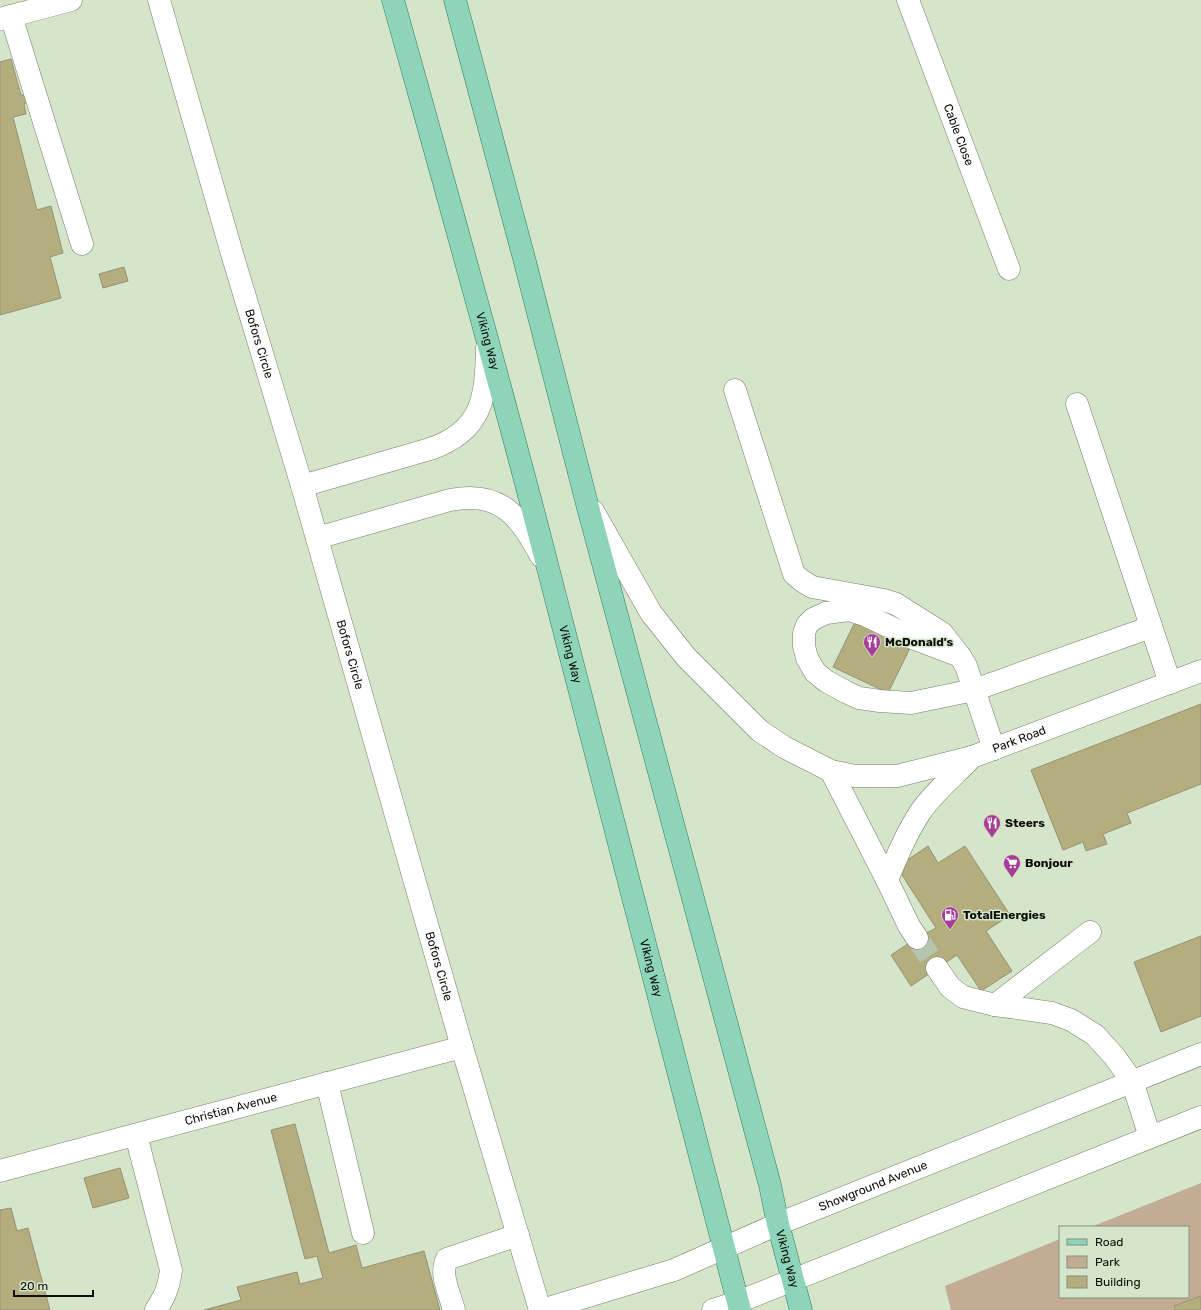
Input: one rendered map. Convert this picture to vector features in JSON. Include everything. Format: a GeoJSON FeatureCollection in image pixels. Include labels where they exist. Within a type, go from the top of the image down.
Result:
{"type":"FeatureCollection","features":[{"type":"Feature","properties":{"kind":"main road","name":"Viking Way"},"geometry":{"type":"LineString","coordinates":[[393,0],[488,341],[549,569],[739,1306]]}},
{"type":"Feature","properties":{"kind":"main road","name":"Viking Way"},"geometry":{"type":"LineString","coordinates":[[455,0],[586,500],[766,1170],[778,1224],[801,1310]]}},
{"type":"Feature","properties":{"kind":"street"},"geometry":{"type":"LineString","coordinates":[[71,0],[5,18],[82,244]]}},
{"type":"Feature","properties":{"kind":"street","name":"Bofors Circle"},"geometry":{"type":"LineString","coordinates":[[159,0],[233,257],[302,486],[462,1047],[541,1310]]}},
{"type":"Feature","properties":{"kind":"street","name":"Cable Close"},"geometry":{"type":"LineString","coordinates":[[908,0],[1009,269]]}},
{"type":"Feature","properties":{"kind":"street"},"geometry":{"type":"LineString","coordinates":[[302,486],[430,449],[458,436],[472,422],[481,403],[487,375],[488,341]]}},
{"type":"Feature","properties":{"kind":"street"},"geometry":{"type":"LineString","coordinates":[[735,390],[794,574],[812,587],[884,600],[896,604],[942,633],[966,666],[994,749]]}},
{"type":"Feature","properties":{"kind":"street"},"geometry":{"type":"LineString","coordinates":[[1077,404],[1170,683]]}},
{"type":"Feature","properties":{"kind":"street"},"geometry":{"type":"LineString","coordinates":[[317,538],[450,500],[461,498],[478,498],[492,501],[501,505],[517,518],[529,533],[549,569]]}},
{"type":"Feature","properties":{"kind":"street","name":"Park Road"},"geometry":{"type":"LineString","coordinates":[[586,500],[650,613],[686,657],[760,731],[784,747],[811,762],[832,771],[855,776],[897,776],[972,757],[1201,671]]}},
{"type":"Feature","properties":{"kind":"street"},"geometry":{"type":"LineString","coordinates":[[960,656],[915,639],[864,615],[849,610],[826,613],[813,619],[807,625],[804,633],[804,646],[807,658],[815,672],[826,681],[859,698],[911,703],[974,690],[1151,627]]}},
{"type":"Feature","properties":{"kind":"street"},"geometry":{"type":"LineString","coordinates":[[887,880],[901,846],[922,811],[935,795],[972,757]]}},
{"type":"Feature","properties":{"kind":"street"},"geometry":{"type":"LineString","coordinates":[[832,771],[909,926],[917,938]]}},
{"type":"Feature","properties":{"kind":"street"},"geometry":{"type":"LineString","coordinates":[[995,1005],[1090,932]]}},
{"type":"Feature","properties":{"kind":"street"},"geometry":{"type":"LineString","coordinates":[[938,968],[950,987],[963,997],[995,1005],[1052,1012],[1071,1020],[1095,1035],[1114,1056],[1132,1081],[1150,1137]]}},
{"type":"Feature","properties":{"kind":"street","name":"Christian Avenue"},"geometry":{"type":"LineString","coordinates":[[0,1171],[462,1047]]}},
{"type":"Feature","properties":{"kind":"street","name":"Showground Avenue"},"geometry":{"type":"LineString","coordinates":[[541,1310],[674,1270],[778,1224],[1201,1054]]}},
{"type":"Feature","properties":{"kind":"street"},"geometry":{"type":"LineString","coordinates":[[327,1084],[363,1233]]}},
{"type":"Feature","properties":{"kind":"street"},"geometry":{"type":"LineString","coordinates":[[713,1310],[739,1306],[793,1280],[1201,1117]]}},
{"type":"Feature","properties":{"kind":"street"},"geometry":{"type":"LineString","coordinates":[[136,1134],[171,1270],[169,1284],[164,1297],[156,1310]]}},
{"type":"Feature","properties":{"kind":"street"},"geometry":{"type":"LineString","coordinates":[[454,1310],[444,1273],[444,1264],[447,1259],[518,1236]]}},
{"type":"Feature","properties":{"kind":"green space"},"geometry":{"type":"Polygon","coordinates":[[[1201,1183],[1201,1310],[951,1310],[945,1286],[1059,1239],[1059,1298],[1189,1298],[1189,1226],[1094,1226],[1201,1183]]]}},
{"type":"Feature","properties":{"kind":"building"},"geometry":{"type":"Polygon","coordinates":[[[11,59],[21,95],[24,95],[27,103],[24,104],[26,114],[13,117],[37,210],[51,206],[63,253],[50,257],[61,298],[0,315],[0,62],[11,59]]]}},
{"type":"Feature","properties":{"kind":"building"},"geometry":{"type":"Polygon","coordinates":[[[124,267],[128,281],[103,288],[99,274],[124,267]]]}},
{"type":"Feature","properties":{"kind":"building","name":"McDonald's"},"geometry":{"type":"Polygon","coordinates":[[[856,620],[911,646],[888,693],[833,667],[856,620]]]}},
{"type":"Feature","properties":{"kind":"building"},"geometry":{"type":"Polygon","coordinates":[[[1201,704],[1201,784],[1127,813],[1131,823],[1103,834],[1107,844],[1086,851],[1083,842],[1063,850],[1031,770],[1201,704]]]}},
{"type":"Feature","properties":{"kind":"building"},"geometry":{"type":"Polygon","coordinates":[[[928,846],[938,863],[965,846],[1010,915],[986,931],[1012,971],[981,991],[957,955],[911,986],[891,955],[917,938],[936,928],[897,867],[928,846]]]}},
{"type":"Feature","properties":{"kind":"building"},"geometry":{"type":"Polygon","coordinates":[[[1201,936],[1201,1016],[1161,1032],[1134,962],[1201,936]]]}},
{"type":"Feature","properties":{"kind":"building"},"geometry":{"type":"Polygon","coordinates":[[[295,1124],[329,1253],[356,1245],[362,1268],[424,1251],[440,1310],[204,1310],[241,1300],[237,1287],[297,1272],[300,1284],[323,1278],[317,1256],[305,1259],[271,1130],[295,1124]]]}},
{"type":"Feature","properties":{"kind":"building"},"geometry":{"type":"Polygon","coordinates":[[[120,1168],[129,1198],[93,1208],[84,1178],[120,1168]]]}},
{"type":"Feature","properties":{"kind":"building"},"geometry":{"type":"Polygon","coordinates":[[[11,1208],[17,1231],[28,1228],[50,1310],[0,1310],[0,1210],[11,1208]]]}},
{"type":"Feature","properties":{"kind":"building"},"geometry":{"type":"Polygon","coordinates":[[[1201,1296],[1201,1310],[1175,1310],[1174,1306],[1201,1296]]]}},
{"type":"Feature","properties":{"kind":"tunnel"},"geometry":{"type":"LineString","coordinates":[[917,938],[937,968]]}},
{"type":"Feature","properties":{"kind":"place","name":"McDonald's"},"geometry":{"type":"Point","coordinates":[872,657]}},
{"type":"Feature","properties":{"kind":"place","name":"Steers"},"geometry":{"type":"Point","coordinates":[992,838]}},
{"type":"Feature","properties":{"kind":"place","name":"Bonjour"},"geometry":{"type":"Point","coordinates":[1012,878]}},
{"type":"Feature","properties":{"kind":"place","name":"TotalEnergies"},"geometry":{"type":"Point","coordinates":[950,930]}}]}
